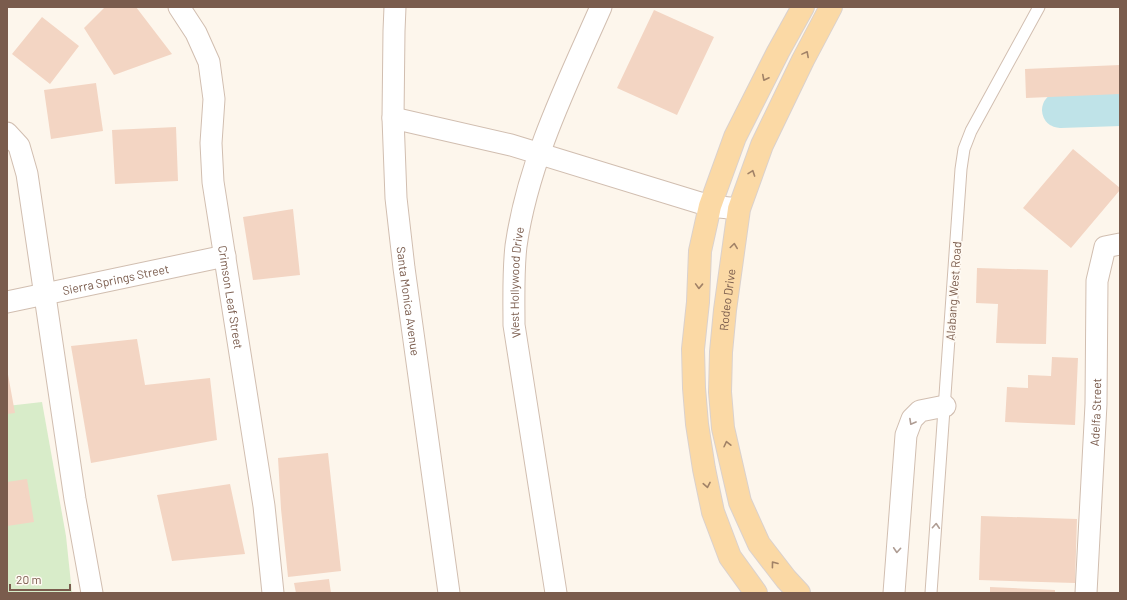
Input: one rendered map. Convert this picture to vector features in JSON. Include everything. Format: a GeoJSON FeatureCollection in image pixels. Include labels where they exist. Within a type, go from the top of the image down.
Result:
{"type":"FeatureCollection","features":[{"type":"Feature","properties":{"kind":"main road"},"geometry":{"type":"LineString","coordinates":[[756,593],[730,557],[713,512],[704,469],[697,424],[693,349],[698,302],[700,251],[710,206],[735,137],[778,52],[804,7]]}},
{"type":"Feature","properties":{"kind":"main road","name":"Rodeo Drive"},"geometry":{"type":"LineString","coordinates":[[799,593],[786,579],[759,544],[740,502],[723,428],[720,392],[721,352],[725,310],[739,209],[762,145],[803,60],[831,7]]}},
{"type":"Feature","properties":{"kind":"street","name":"Crimson Leaf Street"},"geometry":{"type":"LineString","coordinates":[[179,7],[196,33],[209,62],[214,99],[211,143],[213,182],[264,506],[273,593]]}},
{"type":"Feature","properties":{"kind":"street","name":"Santa Monica Avenue"},"geometry":{"type":"LineString","coordinates":[[395,7],[394,118],[396,198],[404,268],[449,593]]}},
{"type":"Feature","properties":{"kind":"street","name":"West Hollywood Drive"},"geometry":{"type":"LineString","coordinates":[[556,593],[514,325],[516,246],[526,199],[539,153],[557,105],[601,7]]}},
{"type":"Feature","properties":{"kind":"street"},"geometry":{"type":"LineString","coordinates":[[394,118],[511,145],[710,206],[739,209]]}},
{"type":"Feature","properties":{"kind":"street"},"geometry":{"type":"LineString","coordinates":[[7,133],[19,146],[27,174],[75,499],[92,593]]}},
{"type":"Feature","properties":{"kind":"street","name":"Adelfa Street"},"geometry":{"type":"LineString","coordinates":[[1086,593],[1096,404],[1098,281],[1105,247],[1120,244]]}},
{"type":"Feature","properties":{"kind":"street","name":"Sierra Springs Street"},"geometry":{"type":"LineString","coordinates":[[7,302],[225,256]]}},
{"type":"Feature","properties":{"kind":"street"},"geometry":{"type":"LineString","coordinates":[[894,593],[906,435],[912,419],[920,411],[945,406]]}},
{"type":"Feature","properties":{"kind":"lane","name":"Alabang West Road"},"geometry":{"type":"LineString","coordinates":[[931,593],[960,177],[964,149],[971,131],[1039,7]]}},
{"type":"Feature","properties":{"kind":"green space"},"geometry":{"type":"Polygon","coordinates":[[[42,402],[66,536],[72,593],[7,593],[7,406],[42,402]]]}},
{"type":"Feature","properties":{"kind":"building"},"geometry":{"type":"Polygon","coordinates":[[[105,7],[136,7],[172,54],[114,75],[84,28],[105,7]]]}},
{"type":"Feature","properties":{"kind":"building"},"geometry":{"type":"Polygon","coordinates":[[[654,10],[714,37],[677,115],[617,88],[654,10]]]}},
{"type":"Feature","properties":{"kind":"building"},"geometry":{"type":"Polygon","coordinates":[[[42,17],[79,46],[50,84],[12,54],[42,17]]]}},
{"type":"Feature","properties":{"kind":"building"},"geometry":{"type":"Polygon","coordinates":[[[1120,65],[1120,94],[1026,98],[1025,69],[1120,65]]]}},
{"type":"Feature","properties":{"kind":"building"},"geometry":{"type":"Polygon","coordinates":[[[96,83],[103,131],[51,139],[44,90],[96,83]]]}},
{"type":"Feature","properties":{"kind":"building"},"geometry":{"type":"Polygon","coordinates":[[[176,127],[178,181],[115,184],[112,130],[176,127]]]}},
{"type":"Feature","properties":{"kind":"building"},"geometry":{"type":"Polygon","coordinates":[[[1073,149],[1120,188],[1120,190],[1071,248],[1023,208],[1073,149]]]}},
{"type":"Feature","properties":{"kind":"building"},"geometry":{"type":"Polygon","coordinates":[[[293,209],[300,275],[253,280],[243,217],[293,209]]]}},
{"type":"Feature","properties":{"kind":"building"},"geometry":{"type":"Polygon","coordinates":[[[977,268],[1048,270],[1046,344],[996,343],[998,304],[976,303],[977,268]]]}},
{"type":"Feature","properties":{"kind":"building"},"geometry":{"type":"Polygon","coordinates":[[[137,339],[145,385],[210,378],[217,440],[91,463],[71,346],[137,339]]]}},
{"type":"Feature","properties":{"kind":"building"},"geometry":{"type":"Polygon","coordinates":[[[1052,357],[1078,358],[1075,425],[1005,422],[1007,387],[1028,388],[1028,375],[1051,376],[1052,357]]]}},
{"type":"Feature","properties":{"kind":"building"},"geometry":{"type":"Polygon","coordinates":[[[7,369],[15,413],[7,414],[7,369]]]}},
{"type":"Feature","properties":{"kind":"building"},"geometry":{"type":"Polygon","coordinates":[[[328,453],[341,571],[288,577],[281,509],[278,458],[328,453]]]}},
{"type":"Feature","properties":{"kind":"building"},"geometry":{"type":"Polygon","coordinates":[[[27,479],[34,522],[7,526],[7,482],[27,479]]]}},
{"type":"Feature","properties":{"kind":"building"},"geometry":{"type":"Polygon","coordinates":[[[230,484],[245,554],[172,561],[157,495],[230,484]]]}},
{"type":"Feature","properties":{"kind":"building"},"geometry":{"type":"Polygon","coordinates":[[[981,516],[1077,519],[1075,583],[979,580],[981,516]]]}},
{"type":"Feature","properties":{"kind":"building"},"geometry":{"type":"Polygon","coordinates":[[[329,579],[331,593],[296,593],[294,583],[329,579]]]}},
{"type":"Feature","properties":{"kind":"building"},"geometry":{"type":"Polygon","coordinates":[[[990,587],[1055,590],[1055,593],[990,593],[990,587]]]}},
{"type":"Feature","properties":{"kind":"waterway"},"geometry":{"type":"LineString","coordinates":[[1060,110],[1120,108]]}}]}
